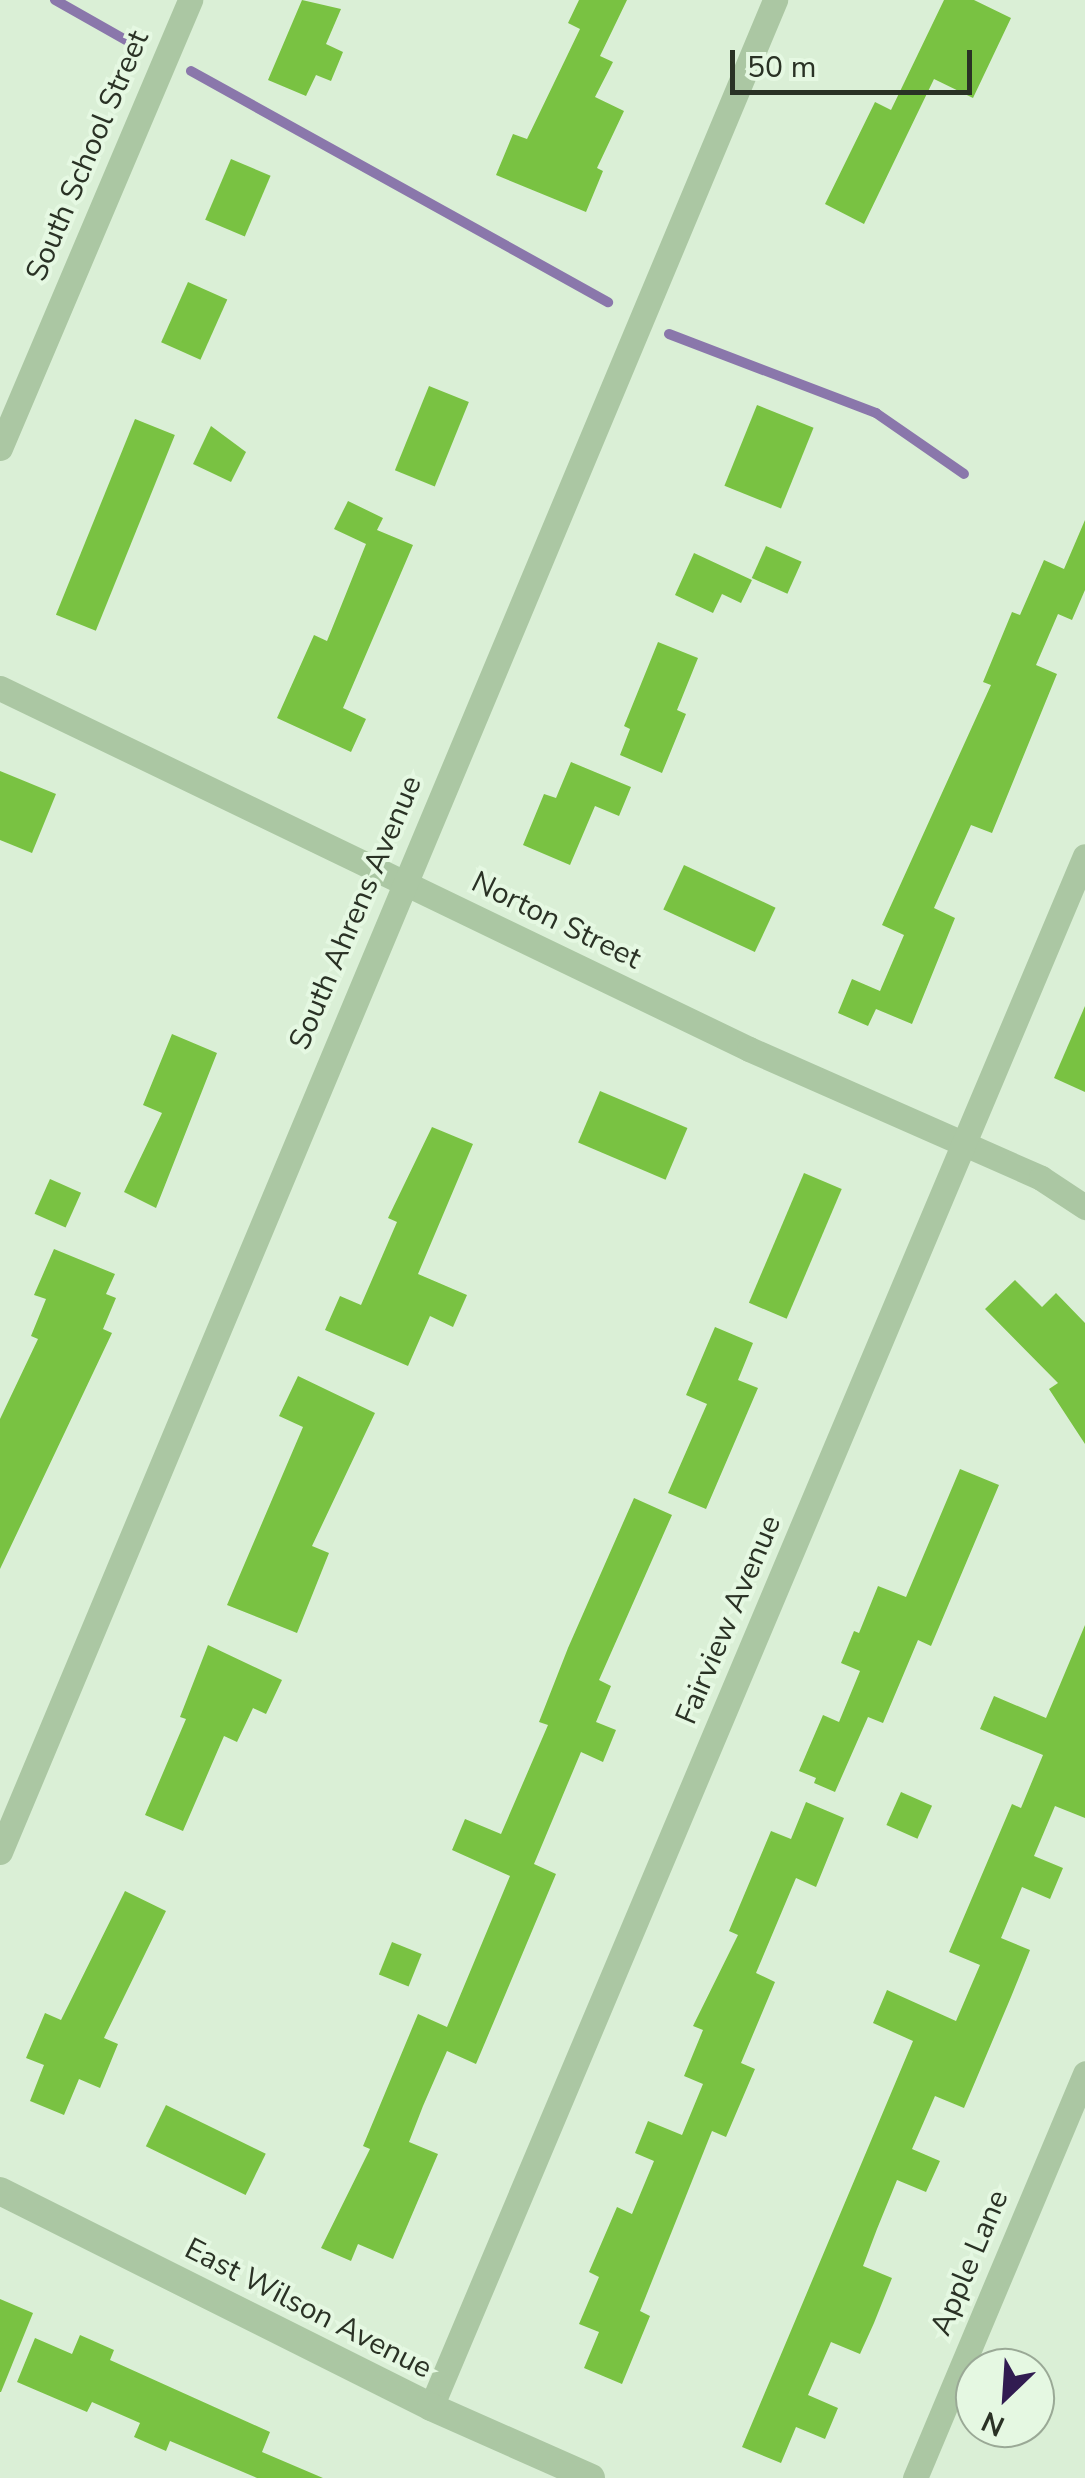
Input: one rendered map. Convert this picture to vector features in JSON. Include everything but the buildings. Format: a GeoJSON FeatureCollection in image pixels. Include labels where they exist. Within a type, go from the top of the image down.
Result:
{"type":"FeatureCollection","features":[{"type":"Feature","properties":{"kind":"street","name":"South School Street"},"geometry":{"type":"LineString","coordinates":[[0,448],[190,0]]}},
{"type":"Feature","properties":{"kind":"street","name":"South Ahrens Avenue"},"geometry":{"type":"LineString","coordinates":[[0,1852],[775,0]]}},
{"type":"Feature","properties":{"kind":"street","name":"Norton Street"},"geometry":{"type":"LineString","coordinates":[[0,688],[748,1050],[964,1144],[1085,1207]]}},
{"type":"Feature","properties":{"kind":"street","name":"Fairview Avenue"},"geometry":{"type":"LineString","coordinates":[[430,2407],[1085,856]]}},
{"type":"Feature","properties":{"kind":"street","name":"Apple Lane"},"geometry":{"type":"LineString","coordinates":[[914,2478],[1085,2072]]}},
{"type":"Feature","properties":{"kind":"street","name":"East Wilson Avenue"},"geometry":{"type":"LineString","coordinates":[[0,2191],[430,2407],[592,2478]]}},
{"type":"Feature","properties":{"kind":"waterway"},"geometry":{"type":"LineString","coordinates":[[55,0],[140,48]]}},
{"type":"Feature","properties":{"kind":"waterway"},"geometry":{"type":"LineString","coordinates":[[191,71],[608,302]]}},
{"type":"Feature","properties":{"kind":"waterway"},"geometry":{"type":"LineString","coordinates":[[669,334],[876,413],[964,474]]}}]}
